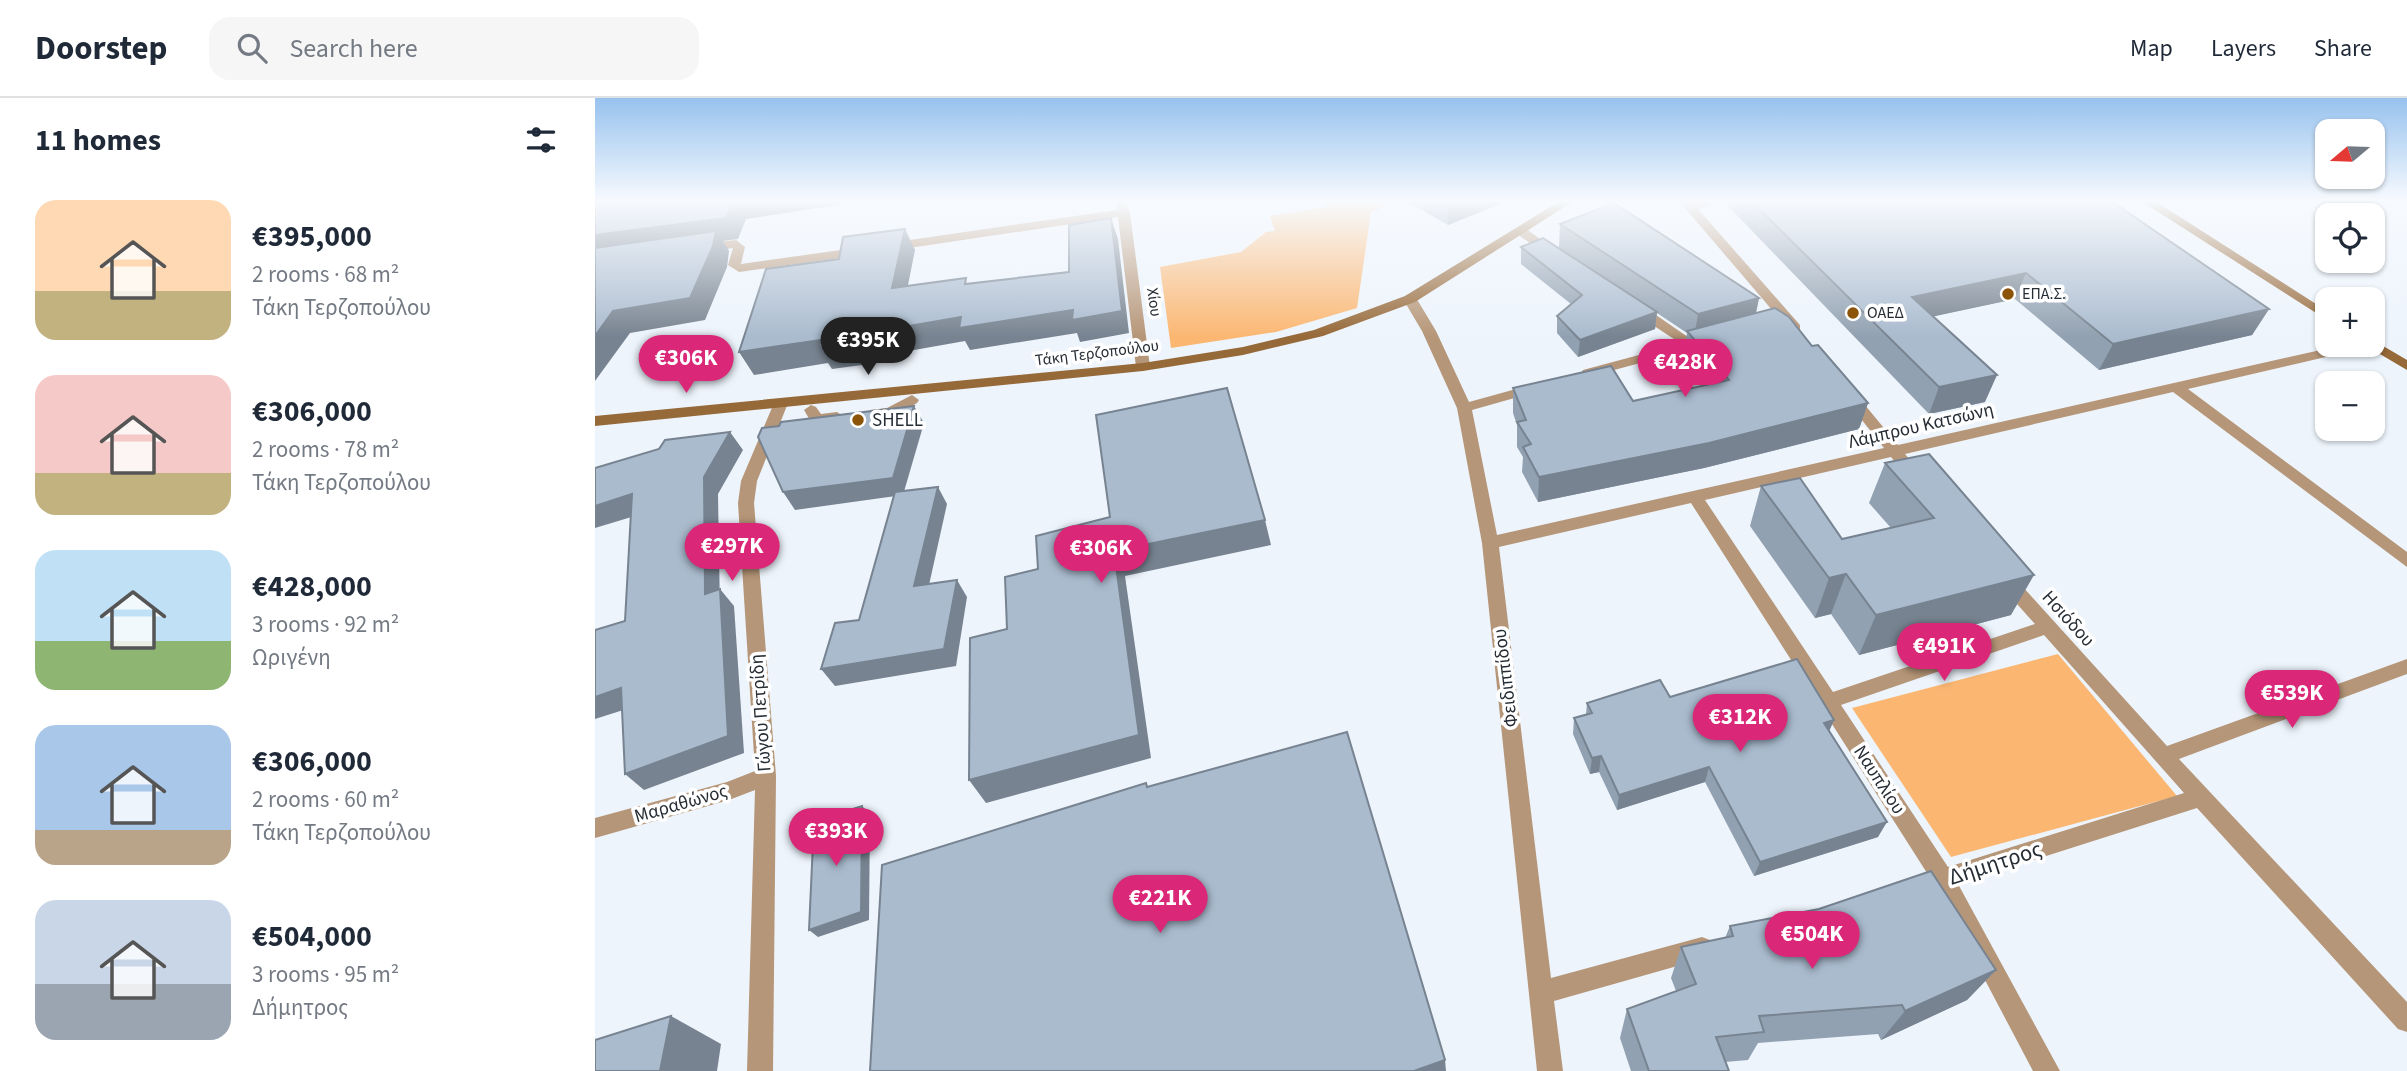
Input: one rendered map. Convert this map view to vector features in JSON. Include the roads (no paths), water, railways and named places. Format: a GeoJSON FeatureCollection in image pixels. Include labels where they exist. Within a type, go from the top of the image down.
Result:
{"type":"FeatureCollection","features":[{"type":"Feature","properties":{"kind":"main road","name":"Τάκη Τερζοπούλου"},"geometry":{"type":"LineString","coordinates":[[595,421],[1143,366],[1243,351],[1318,333],[1410,299],[1497,246]]}},
{"type":"Feature","properties":{"kind":"main road"},"geometry":{"type":"LineString","coordinates":[[2218,246],[2315,308]]}},
{"type":"Feature","properties":{"kind":"main road"},"geometry":{"type":"LineString","coordinates":[[2385,352],[2407,366]]}},
{"type":"Feature","properties":{"kind":"street"},"geometry":{"type":"LineString","coordinates":[[688,250],[717,246]]}},
{"type":"Feature","properties":{"kind":"street"},"geometry":{"type":"LineString","coordinates":[[738,246],[734,265],[746,268],[879,246]]}},
{"type":"Feature","properties":{"kind":"street","name":"Χίου"},"geometry":{"type":"LineString","coordinates":[[1128,246],[1143,366]]}},
{"type":"Feature","properties":{"kind":"street"},"geometry":{"type":"LineString","coordinates":[[1543,246],[1567,262]]}},
{"type":"Feature","properties":{"kind":"street"},"geometry":{"type":"LineString","coordinates":[[1722,246],[1783,322],[1805,341]]}},
{"type":"Feature","properties":{"kind":"street","name":"Φειδιππίδου"},"geometry":{"type":"LineString","coordinates":[[1410,299],[1429,331],[1464,408],[1490,542],[1550,1071]]}},
{"type":"Feature","properties":{"kind":"street"},"geometry":{"type":"LineString","coordinates":[[1623,299],[1691,344]]}},
{"type":"Feature","properties":{"kind":"street"},"geometry":{"type":"LineString","coordinates":[[1571,378],[1716,338]]}},
{"type":"Feature","properties":{"kind":"street","name":"Λάμπρου Κατσώνη"},"geometry":{"type":"LineString","coordinates":[[1490,542],[1696,498],[2315,355]]}},
{"type":"Feature","properties":{"kind":"street"},"geometry":{"type":"LineString","coordinates":[[1837,381],[1930,493]]}},
{"type":"Feature","properties":{"kind":"street"},"geometry":{"type":"LineString","coordinates":[[1464,408],[1544,385]]}},
{"type":"Feature","properties":{"kind":"street"},"geometry":{"type":"LineString","coordinates":[[2176,387],[2407,561]]}},
{"type":"Feature","properties":{"kind":"street"},"geometry":{"type":"LineString","coordinates":[[811,410],[816,419],[890,412],[912,400]]}},
{"type":"Feature","properties":{"kind":"street","name":"Γώγου Πετρίδη"},"geometry":{"type":"LineString","coordinates":[[760,1071],[766,776],[746,503],[749,481],[781,403]]}},
{"type":"Feature","properties":{"kind":"street","name":"Ναυπλίου"},"geometry":{"type":"LineString","coordinates":[[1696,498],[1943,879],[2047,1071]]}},
{"type":"Feature","properties":{"kind":"street","name":"Ησιόδου"},"geometry":{"type":"LineString","coordinates":[[1993,565],[2163,756],[2407,1020]]}},
{"type":"Feature","properties":{"kind":"street"},"geometry":{"type":"LineString","coordinates":[[1828,702],[2048,627]]}},
{"type":"Feature","properties":{"kind":"street"},"geometry":{"type":"LineString","coordinates":[[2163,756],[2407,666]]}},
{"type":"Feature","properties":{"kind":"street","name":"Μαραθώνος"},"geometry":{"type":"LineString","coordinates":[[595,828],[729,791],[766,776]]}},
{"type":"Feature","properties":{"kind":"street","name":"Δήμητρος"},"geometry":{"type":"LineString","coordinates":[[1889,894],[2202,797]]}},
{"type":"Feature","properties":{"kind":"street"},"geometry":{"type":"LineString","coordinates":[[1543,992],[1730,940]]}},
{"type":"Feature","properties":{"kind":"place","name":"ΕΠΑ.Σ."},"geometry":{"type":"Point","coordinates":[2008,294]}},
{"type":"Feature","properties":{"kind":"place","name":"ΟΑΕΔ"},"geometry":{"type":"Point","coordinates":[1853,313]}},
{"type":"Feature","properties":{"kind":"place","name":"SHELL"},"geometry":{"type":"Point","coordinates":[858,420]}}]}
